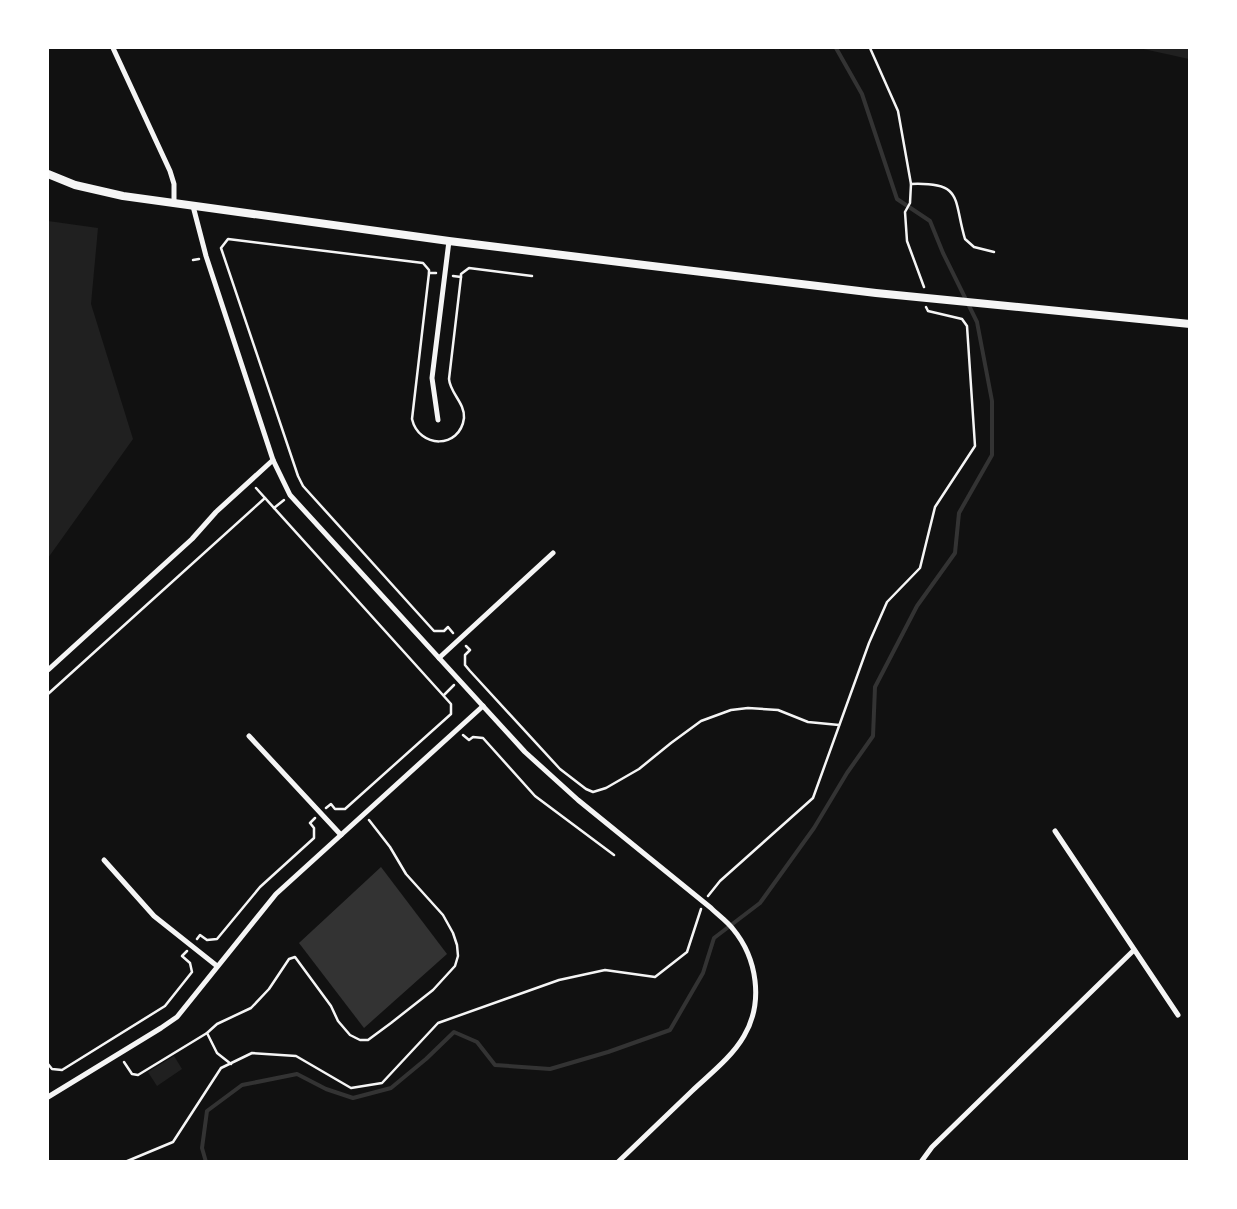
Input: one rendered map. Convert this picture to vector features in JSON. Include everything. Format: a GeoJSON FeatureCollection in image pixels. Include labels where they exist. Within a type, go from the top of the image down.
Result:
{"type":"FeatureCollection","features":[{"type":"Feature","properties":{"kind":"street"},"geometry":{"type":"LineString","coordinates":[[113,48],[170,171],[174,184],[174,204]]}},
{"type":"Feature","properties":{"kind":"street"},"geometry":{"type":"LineString","coordinates":[[48,174],[86,188],[123,196],[449,241],[984,304],[1190,324]]}},
{"type":"Feature","properties":{"kind":"street"},"geometry":{"type":"LineString","coordinates":[[193,206],[206,256],[273,460],[285,486],[295,501],[525,752],[566,790],[640,852],[703,901],[732,927],[748,954],[756,990],[754,1010],[745,1035],[723,1061],[618,1162]]}},
{"type":"Feature","properties":{"kind":"street"},"geometry":{"type":"LineString","coordinates":[[438,420],[432,378],[449,241]]}},
{"type":"Feature","properties":{"kind":"street"},"geometry":{"type":"LineString","coordinates":[[48,670],[192,539],[212,516],[273,460]]}},
{"type":"Feature","properties":{"kind":"street"},"geometry":{"type":"LineString","coordinates":[[439,658],[553,553]]}},
{"type":"Feature","properties":{"kind":"street"},"geometry":{"type":"LineString","coordinates":[[48,1089],[49,1096],[169,1023],[183,1010],[276,894],[483,706]]}},
{"type":"Feature","properties":{"kind":"street"},"geometry":{"type":"LineString","coordinates":[[249,736],[340,835]]}},
{"type":"Feature","properties":{"kind":"street"},"geometry":{"type":"LineString","coordinates":[[1055,831],[1178,1014]]}},
{"type":"Feature","properties":{"kind":"street"},"geometry":{"type":"LineString","coordinates":[[104,860],[154,916],[217,966]]}},
{"type":"Feature","properties":{"kind":"street"},"geometry":{"type":"LineString","coordinates":[[921,1162],[932,1147],[1134,950]]}},
{"type":"Feature","properties":{"kind":"path"},"geometry":{"type":"LineString","coordinates":[[125,1162],[173,1142],[221,1068],[252,1053],[296,1056],[350,1088],[382,1082],[438,1023],[559,980],[605,970],[655,977],[687,952],[703,901],[720,881],[814,798],[869,643],[886,602],[920,568],[934,507],[975,446],[967,326],[962,320],[928,311],[924,297],[925,288],[907,241],[905,212],[910,203],[911,184],[898,111],[870,48]]}},
{"type":"Feature","properties":{"kind":"path"},"geometry":{"type":"LineString","coordinates":[[911,184],[936,184],[950,191],[958,206],[962,231],[968,244],[994,252]]}},
{"type":"Feature","properties":{"kind":"path"},"geometry":{"type":"LineString","coordinates":[[437,274],[428,272],[429,270],[423,262],[228,239],[221,248],[303,486],[434,631],[444,631],[448,627],[460,639],[470,650],[465,655],[465,665],[560,769],[590,791],[601,790],[639,769],[679,736],[701,721],[731,710],[748,708],[778,710],[808,722],[839,725]]}},
{"type":"Feature","properties":{"kind":"path"},"geometry":{"type":"LineString","coordinates":[[453,276],[461,277],[461,274],[469,268],[532,276]]}},
{"type":"Feature","properties":{"kind":"path"},"geometry":{"type":"LineString","coordinates":[[48,1064],[52,1068],[62,1070],[165,1006],[192,972],[190,963],[182,956],[200,935],[207,940],[217,939],[260,887],[314,838],[314,828],[310,823],[320,813],[331,804],[335,809],[345,809],[451,714],[451,704],[264,498],[250,480]]}},
{"type":"Feature","properties":{"kind":"path"},"geometry":{"type":"LineString","coordinates":[[48,694],[264,498]]}},
{"type":"Feature","properties":{"kind":"path"},"geometry":{"type":"LineString","coordinates":[[447,717],[469,740],[472,738],[483,738],[535,796],[614,854]]}},
{"type":"Feature","properties":{"kind":"path"},"geometry":{"type":"LineString","coordinates":[[123,1062],[132,1074],[138,1075],[207,1033],[217,1024],[250,1008],[269,989],[289,959],[295,957],[331,1006],[338,1022],[350,1035],[360,1040],[368,1040],[433,990],[452,970],[457,960],[457,945],[445,919],[406,874],[385,839],[364,814]]}},
{"type":"Feature","properties":{"kind":"path"},"geometry":{"type":"LineString","coordinates":[[207,1033],[217,1053],[231,1064]]}},
{"type":"Feature","properties":{"kind":"shaded area"},"geometry":{"type":"Polygon","coordinates":[[[1139,48],[1189,48],[1189,59],[1139,48]]]}},
{"type":"Feature","properties":{"kind":"shaded area"},"geometry":{"type":"Polygon","coordinates":[[[48,221],[98,228],[91,304],[133,439],[48,558],[48,221]]]}},
{"type":"Feature","properties":{"kind":"shaded area"},"geometry":{"type":"Polygon","coordinates":[[[381,867],[447,954],[364,1028],[299,943],[381,867]]]}},
{"type":"Feature","properties":{"kind":"shaded area"},"geometry":{"type":"Polygon","coordinates":[[[174,1056],[182,1069],[157,1086],[148,1072],[174,1056]]]}},
{"type":"Feature","properties":{"kind":"waterway"},"geometry":{"type":"LineString","coordinates":[[206,1162],[202,1148],[207,1111],[242,1085],[297,1074],[326,1089],[353,1098],[391,1088],[426,1059],[454,1032],[477,1042],[495,1065],[550,1069],[608,1052],[670,1030],[703,973],[714,938],[760,903],[814,828],[847,773],[873,736],[875,687],[917,606],[955,553],[959,513],[992,455],[992,401],[977,322],[943,253],[930,221],[897,199],[862,94],[836,48]]}}]}
